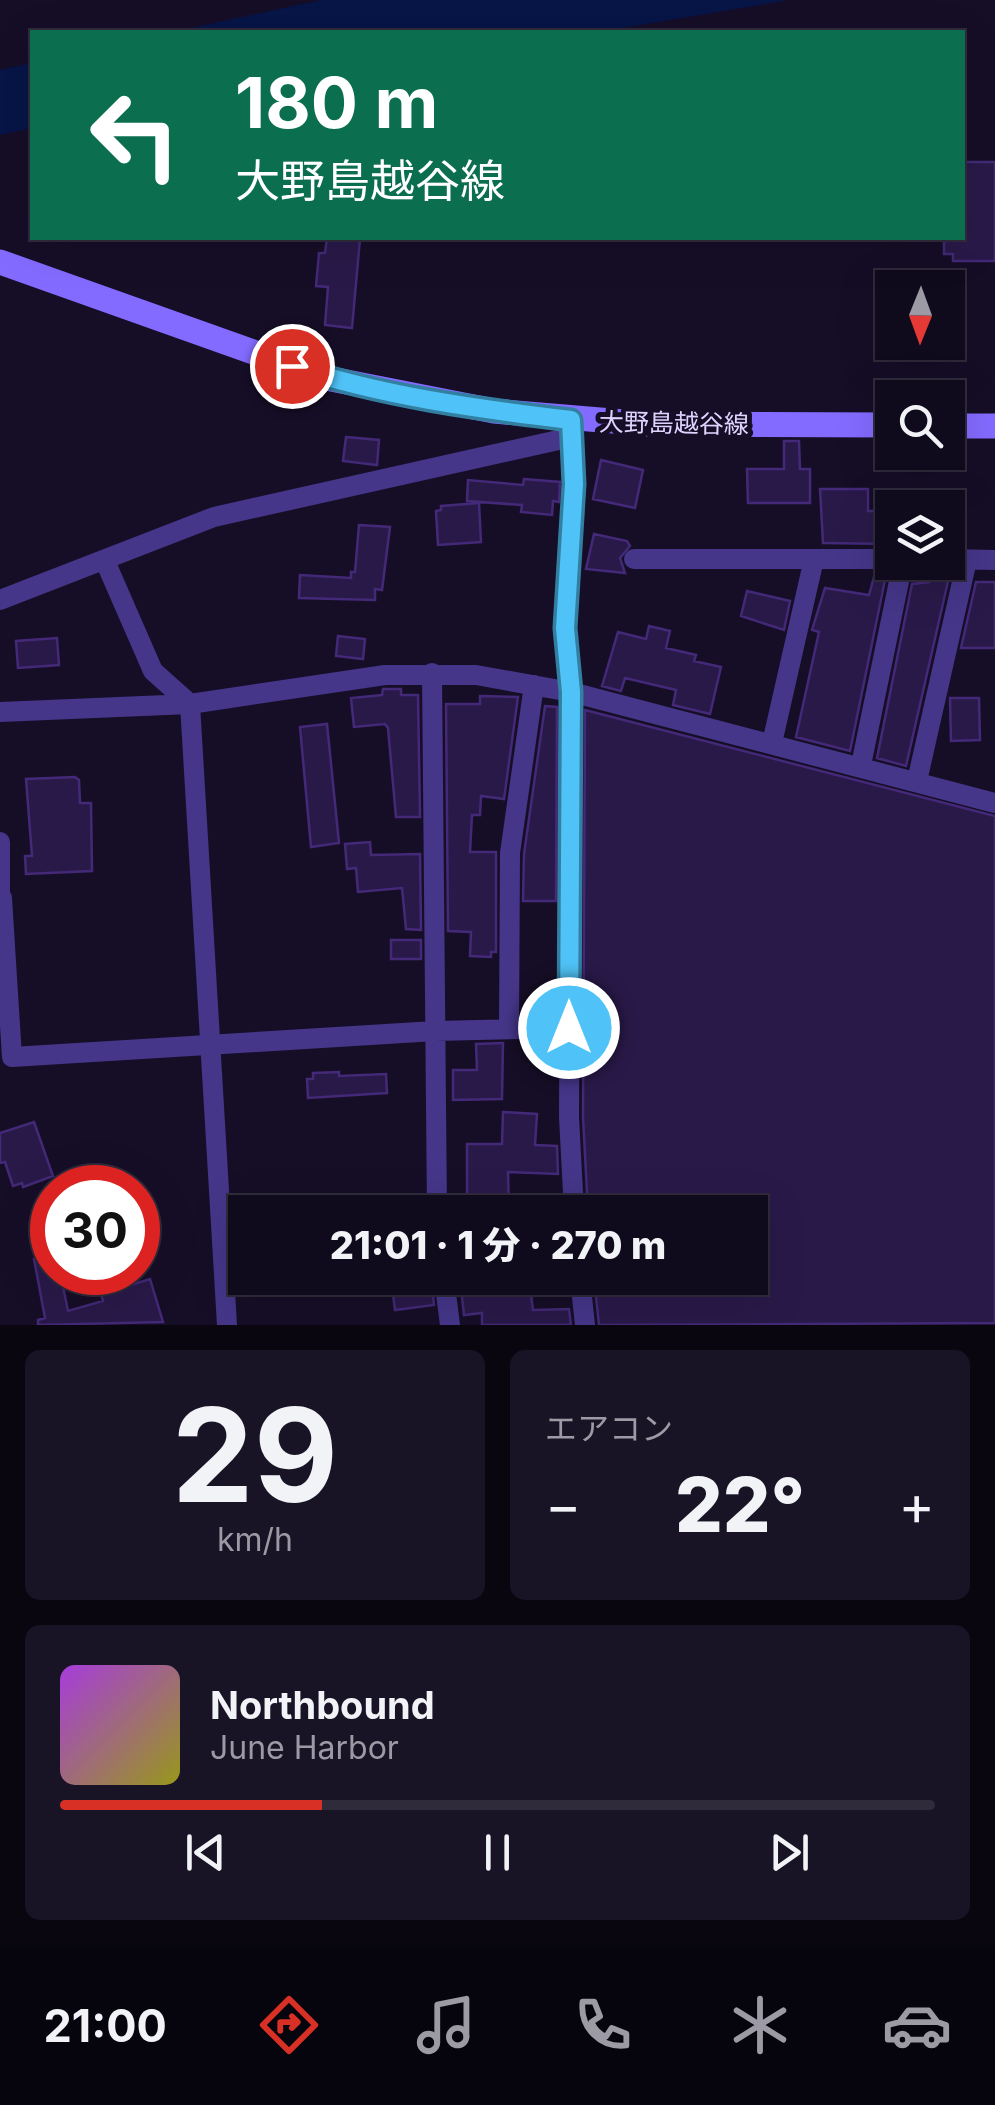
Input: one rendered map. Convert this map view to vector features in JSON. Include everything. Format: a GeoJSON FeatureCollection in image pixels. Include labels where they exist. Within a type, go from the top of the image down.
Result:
{"type":"FeatureCollection","features":[{"type":"Feature","properties":{"kind":"main road","name":"大野島越谷線"},"geometry":{"type":"LineString","coordinates":[[0,262],[326,378],[571,428],[875,426]]}},
{"type":"Feature","properties":{"kind":"main road"},"geometry":{"type":"LineString","coordinates":[[965,426],[995,426]]}},
{"type":"Feature","properties":{"kind":"street"},"geometry":{"type":"LineString","coordinates":[[0,600],[214,517],[571,428],[574,484],[565,628],[571,692],[569,1028],[574,1195]]}},
{"type":"Feature","properties":{"kind":"street"},"geometry":{"type":"LineString","coordinates":[[634,559],[875,559]]}},
{"type":"Feature","properties":{"kind":"street"},"geometry":{"type":"LineString","coordinates":[[772,743],[814,559]]}},
{"type":"Feature","properties":{"kind":"street"},"geometry":{"type":"LineString","coordinates":[[104,560],[153,672],[190,704],[227,1325]]}},
{"type":"Feature","properties":{"kind":"street"},"geometry":{"type":"LineString","coordinates":[[965,560],[995,560]]}},
{"type":"Feature","properties":{"kind":"street"},"geometry":{"type":"LineString","coordinates":[[861,765],[899,580]]}},
{"type":"Feature","properties":{"kind":"street"},"geometry":{"type":"LineString","coordinates":[[917,781],[953,580]]}},
{"type":"Feature","properties":{"kind":"street"},"geometry":{"type":"LineString","coordinates":[[0,712],[190,704],[349,680],[432,673],[476,675],[571,692],[995,803]]}},
{"type":"Feature","properties":{"kind":"street"},"geometry":{"type":"LineString","coordinates":[[432,673],[438,1195]]}},
{"type":"Feature","properties":{"kind":"street"},"geometry":{"type":"LineString","coordinates":[[510,1030],[510,853],[534,685]]}},
{"type":"Feature","properties":{"kind":"street"},"geometry":{"type":"LineString","coordinates":[[0,842],[12,1057],[435,1031],[569,1028]]}},
{"type":"Feature","properties":{"kind":"street"},"geometry":{"type":"LineString","coordinates":[[446,1295],[450,1325]]}},
{"type":"Feature","properties":{"kind":"street"},"geometry":{"type":"LineString","coordinates":[[582,1295],[585,1325]]}},
{"type":"Feature","properties":{"kind":"shaded area"},"geometry":{"type":"Polygon","coordinates":[[[321,0],[789,0],[611,30],[181,30],[321,0]]]}},
{"type":"Feature","properties":{"kind":"shaded area"},"geometry":{"type":"Polygon","coordinates":[[[30,63],[30,128],[0,135],[0,70],[30,63]]]}},
{"type":"Feature","properties":{"kind":"building"},"geometry":{"type":"Polygon","coordinates":[[[965,162],[995,162],[995,261],[953,261],[953,254],[944,254],[944,240],[965,240],[965,162]]]}},
{"type":"Feature","properties":{"kind":"building"},"geometry":{"type":"Polygon","coordinates":[[[327,240],[360,240],[352,328],[325,325],[328,287],[316,286],[319,253],[325,253],[327,240]]]}},
{"type":"Feature","properties":{"kind":"building"},"geometry":{"type":"Polygon","coordinates":[[[346,437],[379,440],[377,465],[343,461],[346,437]]]}},
{"type":"Feature","properties":{"kind":"building"},"geometry":{"type":"Polygon","coordinates":[[[784,441],[799,441],[800,469],[810,469],[810,503],[748,503],[747,469],[784,469],[784,441]]]}},
{"type":"Feature","properties":{"kind":"building"},"geometry":{"type":"Polygon","coordinates":[[[601,460],[643,470],[635,508],[593,499],[601,460]]]}},
{"type":"Feature","properties":{"kind":"building"},"geometry":{"type":"Polygon","coordinates":[[[524,479],[560,482],[559,502],[553,501],[552,515],[521,512],[522,505],[467,501],[468,480],[523,485],[524,479]]]}},
{"type":"Feature","properties":{"kind":"building"},"geometry":{"type":"Polygon","coordinates":[[[820,489],[868,489],[868,511],[875,511],[875,544],[823,543],[820,489]]]}},
{"type":"Feature","properties":{"kind":"building"},"geometry":{"type":"Polygon","coordinates":[[[479,503],[481,542],[438,545],[436,511],[441,506],[479,503]]]}},
{"type":"Feature","properties":{"kind":"building"},"geometry":{"type":"Polygon","coordinates":[[[359,525],[390,527],[382,590],[375,589],[375,600],[299,598],[300,575],[351,578],[351,572],[355,572],[359,525]]]}},
{"type":"Feature","properties":{"kind":"building"},"geometry":{"type":"Polygon","coordinates":[[[594,534],[627,541],[630,546],[620,558],[625,573],[586,569],[594,534]]]}},
{"type":"Feature","properties":{"kind":"building"},"geometry":{"type":"Polygon","coordinates":[[[874,577],[885,580],[850,751],[796,737],[819,632],[812,630],[825,588],[869,595],[874,577]]]}},
{"type":"Feature","properties":{"kind":"building"},"geometry":{"type":"Polygon","coordinates":[[[948,580],[906,766],[877,758],[912,584],[948,580]]]}},
{"type":"Feature","properties":{"kind":"building"},"geometry":{"type":"Polygon","coordinates":[[[976,582],[995,582],[995,648],[961,648],[976,582]]]}},
{"type":"Feature","properties":{"kind":"building"},"geometry":{"type":"Polygon","coordinates":[[[747,591],[790,601],[784,630],[741,616],[747,591]]]}},
{"type":"Feature","properties":{"kind":"building"},"geometry":{"type":"Polygon","coordinates":[[[649,626],[670,631],[666,648],[696,655],[694,661],[721,667],[710,714],[673,705],[676,690],[625,678],[621,691],[602,686],[618,632],[646,639],[649,626]]]}},
{"type":"Feature","properties":{"kind":"building"},"geometry":{"type":"Polygon","coordinates":[[[338,636],[365,639],[363,659],[336,656],[338,636]]]}},
{"type":"Feature","properties":{"kind":"building"},"geometry":{"type":"Polygon","coordinates":[[[57,638],[59,665],[18,668],[16,641],[57,638]]]}},
{"type":"Feature","properties":{"kind":"building"},"geometry":{"type":"Polygon","coordinates":[[[383,689],[401,689],[401,695],[418,695],[420,817],[396,817],[388,728],[385,724],[354,727],[351,698],[382,695],[383,689]]]}},
{"type":"Feature","properties":{"kind":"building"},"geometry":{"type":"Polygon","coordinates":[[[480,696],[518,697],[504,799],[481,796],[480,815],[472,815],[470,852],[496,852],[496,952],[491,952],[491,957],[470,956],[471,932],[448,931],[446,704],[480,704],[480,696]]]}},
{"type":"Feature","properties":{"kind":"building"},"geometry":{"type":"Polygon","coordinates":[[[950,698],[979,698],[980,740],[951,741],[950,698]]]}},
{"type":"Feature","properties":{"kind":"building"},"geometry":{"type":"Polygon","coordinates":[[[545,706],[557,707],[556,901],[523,901],[524,854],[545,706]]]}},
{"type":"Feature","properties":{"kind":"building"},"geometry":{"type":"Polygon","coordinates":[[[585,710],[995,816],[995,1323],[599,1325],[596,1295],[768,1295],[768,1195],[587,1195],[583,1117],[585,710]]]}},
{"type":"Feature","properties":{"kind":"building"},"geometry":{"type":"Polygon","coordinates":[[[327,724],[339,843],[311,847],[300,727],[327,724]]]}},
{"type":"Feature","properties":{"kind":"building"},"geometry":{"type":"Polygon","coordinates":[[[26,779],[79,780],[80,803],[91,803],[92,871],[26,874],[25,856],[32,856],[26,779]]]}},
{"type":"Feature","properties":{"kind":"building"},"geometry":{"type":"Polygon","coordinates":[[[370,842],[371,855],[420,854],[421,930],[406,929],[402,888],[358,892],[356,868],[347,869],[345,844],[370,842]]]}},
{"type":"Feature","properties":{"kind":"building"},"geometry":{"type":"Polygon","coordinates":[[[391,940],[421,940],[421,959],[391,959],[391,940]]]}},
{"type":"Feature","properties":{"kind":"building"},"geometry":{"type":"Polygon","coordinates":[[[503,1043],[502,1099],[453,1100],[453,1070],[477,1070],[476,1044],[503,1043]]]}},
{"type":"Feature","properties":{"kind":"building"},"geometry":{"type":"Polygon","coordinates":[[[339,1072],[339,1076],[386,1074],[387,1093],[308,1098],[307,1079],[313,1079],[313,1073],[339,1072]]]}},
{"type":"Feature","properties":{"kind":"building"},"geometry":{"type":"Polygon","coordinates":[[[503,1112],[537,1114],[535,1145],[557,1146],[558,1174],[508,1172],[509,1195],[467,1195],[467,1144],[502,1144],[503,1112]]]}},
{"type":"Feature","properties":{"kind":"building"},"geometry":{"type":"Polygon","coordinates":[[[34,1122],[49,1165],[30,1165],[30,1184],[13,1186],[5,1162],[0,1163],[0,1133],[34,1122]]]}},
{"type":"Feature","properties":{"kind":"building"},"geometry":{"type":"Polygon","coordinates":[[[41,1295],[65,1295],[68,1311],[103,1301],[101,1295],[155,1295],[163,1322],[38,1325],[38,1320],[45,1318],[41,1295]]]}},
{"type":"Feature","properties":{"kind":"building"},"geometry":{"type":"Polygon","coordinates":[[[393,1295],[433,1295],[434,1305],[395,1310],[393,1295]]]}},
{"type":"Feature","properties":{"kind":"building"},"geometry":{"type":"Polygon","coordinates":[[[462,1295],[531,1295],[533,1310],[569,1309],[571,1325],[482,1325],[482,1313],[464,1315],[462,1295]]]}},
{"type":"Feature","properties":{"kind":"route"},"geometry":{"type":"LineString","coordinates":[[292,366],[326,378],[494,411],[571,420],[574,484],[565,628],[571,692],[569,1028]]}}]}
